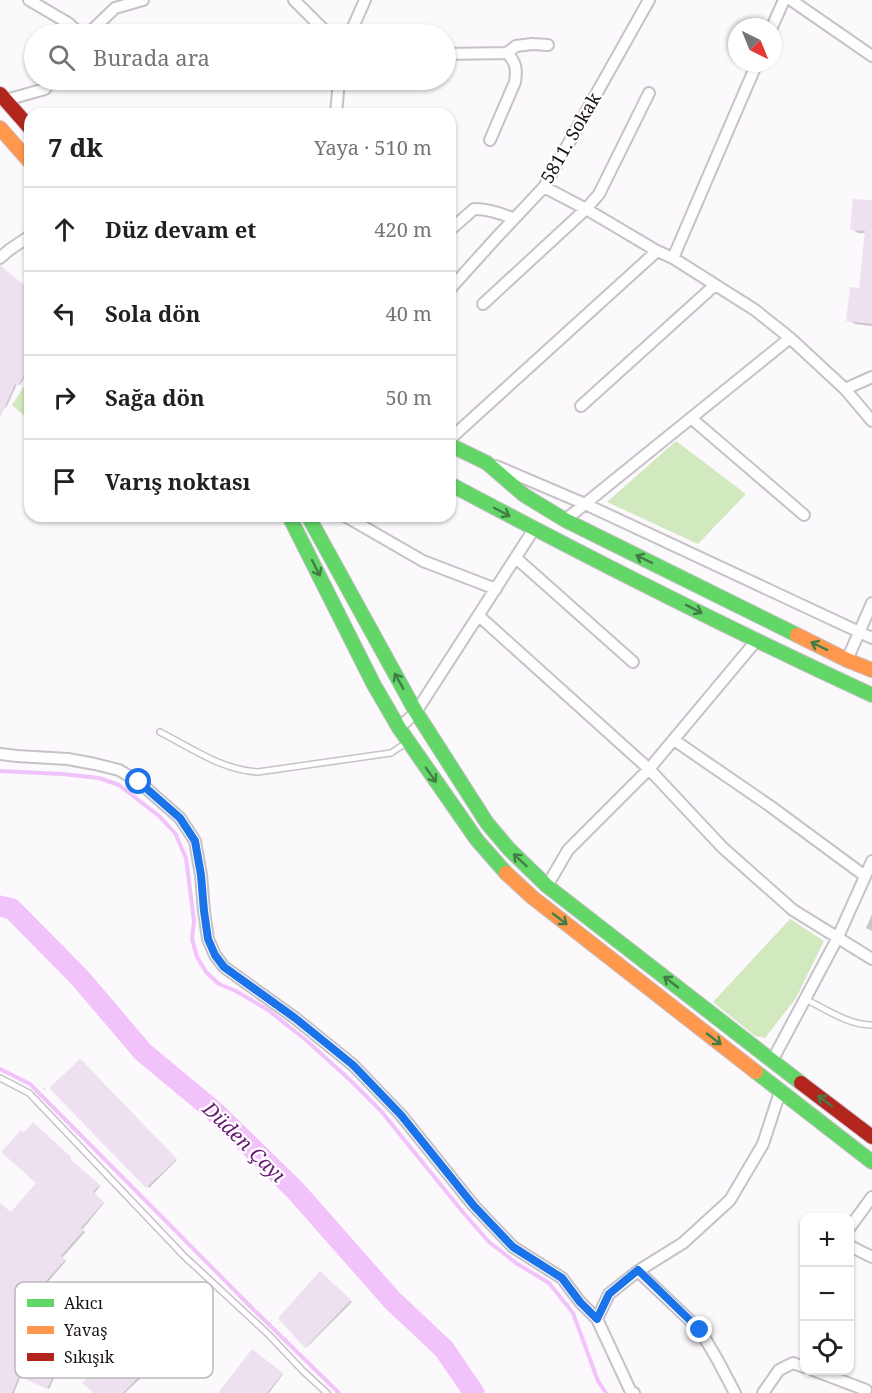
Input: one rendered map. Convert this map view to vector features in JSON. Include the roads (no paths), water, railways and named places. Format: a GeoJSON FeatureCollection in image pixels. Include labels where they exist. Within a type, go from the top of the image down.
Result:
{"type":"FeatureCollection","features":[{"type":"Feature","properties":{"kind":"main road"},"geometry":{"type":"LineString","coordinates":[[3,97],[24,121]]}},
{"type":"Feature","properties":{"kind":"main road"},"geometry":{"type":"LineString","coordinates":[[0,128],[24,155]]}},
{"type":"Feature","properties":{"kind":"main road"},"geometry":{"type":"LineString","coordinates":[[456,448],[487,463],[524,495],[565,520],[847,660],[872,670]]}},
{"type":"Feature","properties":{"kind":"main road"},"geometry":{"type":"LineString","coordinates":[[456,487],[534,529],[756,640],[872,694]]}},
{"type":"Feature","properties":{"kind":"main road"},"geometry":{"type":"LineString","coordinates":[[292,522],[374,685],[399,728],[477,840],[501,869],[532,897],[872,1162]]}},
{"type":"Feature","properties":{"kind":"main road"},"geometry":{"type":"LineString","coordinates":[[311,522],[416,712],[488,823],[508,849],[547,886],[870,1134]]}},
{"type":"Feature","properties":{"kind":"street"},"geometry":{"type":"LineString","coordinates":[[29,0],[69,24]]}},
{"type":"Feature","properties":{"kind":"street"},"geometry":{"type":"LineString","coordinates":[[98,24],[115,8],[143,0]]}},
{"type":"Feature","properties":{"kind":"street"},"geometry":{"type":"LineString","coordinates":[[294,0],[318,24]]}},
{"type":"Feature","properties":{"kind":"street"},"geometry":{"type":"LineString","coordinates":[[355,24],[365,0]]}},
{"type":"Feature","properties":{"kind":"street","name":"5811. Sokak"},"geometry":{"type":"LineString","coordinates":[[456,282],[544,188],[649,0]]}},
{"type":"Feature","properties":{"kind":"street"},"geometry":{"type":"LineString","coordinates":[[776,18],[784,0]]}},
{"type":"Feature","properties":{"kind":"street"},"geometry":{"type":"LineString","coordinates":[[791,0],[872,56]]}},
{"type":"Feature","properties":{"kind":"street"},"geometry":{"type":"LineString","coordinates":[[456,54],[507,53],[516,46],[548,45]]}},
{"type":"Feature","properties":{"kind":"street"},"geometry":{"type":"LineString","coordinates":[[490,140],[515,82],[515,64],[507,53]]}},
{"type":"Feature","properties":{"kind":"street"},"geometry":{"type":"LineString","coordinates":[[673,258],[753,72]]}},
{"type":"Feature","properties":{"kind":"street"},"geometry":{"type":"LineString","coordinates":[[3,97],[40,90]]}},
{"type":"Feature","properties":{"kind":"street"},"geometry":{"type":"LineString","coordinates":[[337,108],[338,90]]}},
{"type":"Feature","properties":{"kind":"street"},"geometry":{"type":"LineString","coordinates":[[483,304],[586,209],[599,194],[649,93]]}},
{"type":"Feature","properties":{"kind":"street"},"geometry":{"type":"LineString","coordinates":[[544,188],[673,258],[755,310],[790,338],[845,389],[872,421]]}},
{"type":"Feature","properties":{"kind":"street"},"geometry":{"type":"LineString","coordinates":[[456,224],[474,208],[502,213],[514,219]]}},
{"type":"Feature","properties":{"kind":"street"},"geometry":{"type":"LineString","coordinates":[[0,258],[24,240]]}},
{"type":"Feature","properties":{"kind":"street"},"geometry":{"type":"LineString","coordinates":[[456,434],[657,251]]}},
{"type":"Feature","properties":{"kind":"street"},"geometry":{"type":"LineString","coordinates":[[581,406],[715,285]]}},
{"type":"Feature","properties":{"kind":"street"},"geometry":{"type":"LineString","coordinates":[[565,520],[790,338]]}},
{"type":"Feature","properties":{"kind":"street"},"geometry":{"type":"LineString","coordinates":[[845,389],[872,377]]}},
{"type":"Feature","properties":{"kind":"street"},"geometry":{"type":"LineString","coordinates":[[691,418],[804,515]]}},
{"type":"Feature","properties":{"kind":"street"},"geometry":{"type":"LineString","coordinates":[[487,463],[585,504],[872,638]]}},
{"type":"Feature","properties":{"kind":"street"},"geometry":{"type":"LineString","coordinates":[[355,522],[423,561],[496,589]]}},
{"type":"Feature","properties":{"kind":"street"},"geometry":{"type":"LineString","coordinates":[[399,728],[416,712],[534,529]]}},
{"type":"Feature","properties":{"kind":"street"},"geometry":{"type":"LineString","coordinates":[[516,558],[633,662]]}},
{"type":"Feature","properties":{"kind":"street"},"geometry":{"type":"LineString","coordinates":[[847,660],[872,603]]}},
{"type":"Feature","properties":{"kind":"street"},"geometry":{"type":"LineString","coordinates":[[479,616],[649,770],[722,847],[793,910],[872,959]]}},
{"type":"Feature","properties":{"kind":"street"},"geometry":{"type":"LineString","coordinates":[[547,886],[568,850],[649,770],[756,640]]}},
{"type":"Feature","properties":{"kind":"street"},"geometry":{"type":"LineString","coordinates":[[674,740],[770,806],[865,876]]}},
{"type":"Feature","properties":{"kind":"street"},"geometry":{"type":"LineString","coordinates":[[0,754],[68,759],[119,770],[139,782],[180,818],[195,841],[208,939],[215,955],[224,967],[295,1018],[353,1065],[401,1115],[474,1206],[513,1247],[562,1278],[580,1302],[597,1319],[631,1392],[634,1393]]}},
{"type":"Feature","properties":{"kind":"street"},"geometry":{"type":"LineString","coordinates":[[772,1061],[837,939],[872,861]]}},
{"type":"Feature","properties":{"kind":"street"},"geometry":{"type":"LineString","coordinates":[[597,1319],[609,1294],[638,1270],[683,1243],[730,1200],[762,1144],[780,1092]]}},
{"type":"Feature","properties":{"kind":"street"},"geometry":{"type":"LineString","coordinates":[[854,1220],[872,1197]]}},
{"type":"Feature","properties":{"kind":"street"},"geometry":{"type":"LineString","coordinates":[[854,1248],[872,1257]]}},
{"type":"Feature","properties":{"kind":"street"},"geometry":{"type":"LineString","coordinates":[[638,1270],[700,1330],[735,1393]]}},
{"type":"Feature","properties":{"kind":"street"},"geometry":{"type":"LineString","coordinates":[[763,1393],[779,1370],[793,1363],[800,1366]]}},
{"type":"Feature","properties":{"kind":"street"},"geometry":{"type":"LineString","coordinates":[[824,1375],[866,1390]]}},
{"type":"Feature","properties":{"kind":"lane"},"geometry":{"type":"LineString","coordinates":[[160,732],[222,764],[258,772],[391,753],[408,742]]}},
{"type":"Feature","properties":{"kind":"lane"},"geometry":{"type":"LineString","coordinates":[[805,999],[850,1021],[872,1025]]}},
{"type":"Feature","properties":{"kind":"lane"},"geometry":{"type":"LineString","coordinates":[[0,1078],[29,1093],[184,1256],[212,1282]]}},
{"type":"Feature","properties":{"kind":"lane"},"geometry":{"type":"LineString","coordinates":[[213,1283],[327,1393]]}},
{"type":"Feature","properties":{"kind":"waterway"},"geometry":{"type":"LineString","coordinates":[[0,771],[99,778],[119,785],[159,816],[175,833],[186,858],[194,921],[192,939],[197,957],[206,972],[219,984],[268,1010],[349,1079],[381,1111],[489,1242],[516,1263],[549,1283],[573,1313],[598,1381],[606,1393]]}},
{"type":"Feature","properties":{"kind":"waterway","name":"Düden Çayı"},"geometry":{"type":"LineString","coordinates":[[0,906],[12,909],[80,978],[143,1052],[214,1111],[295,1190],[392,1300],[444,1349],[474,1393]]}},
{"type":"Feature","properties":{"kind":"waterway"},"geometry":{"type":"LineString","coordinates":[[0,1069],[30,1084],[339,1393]]}}]}
